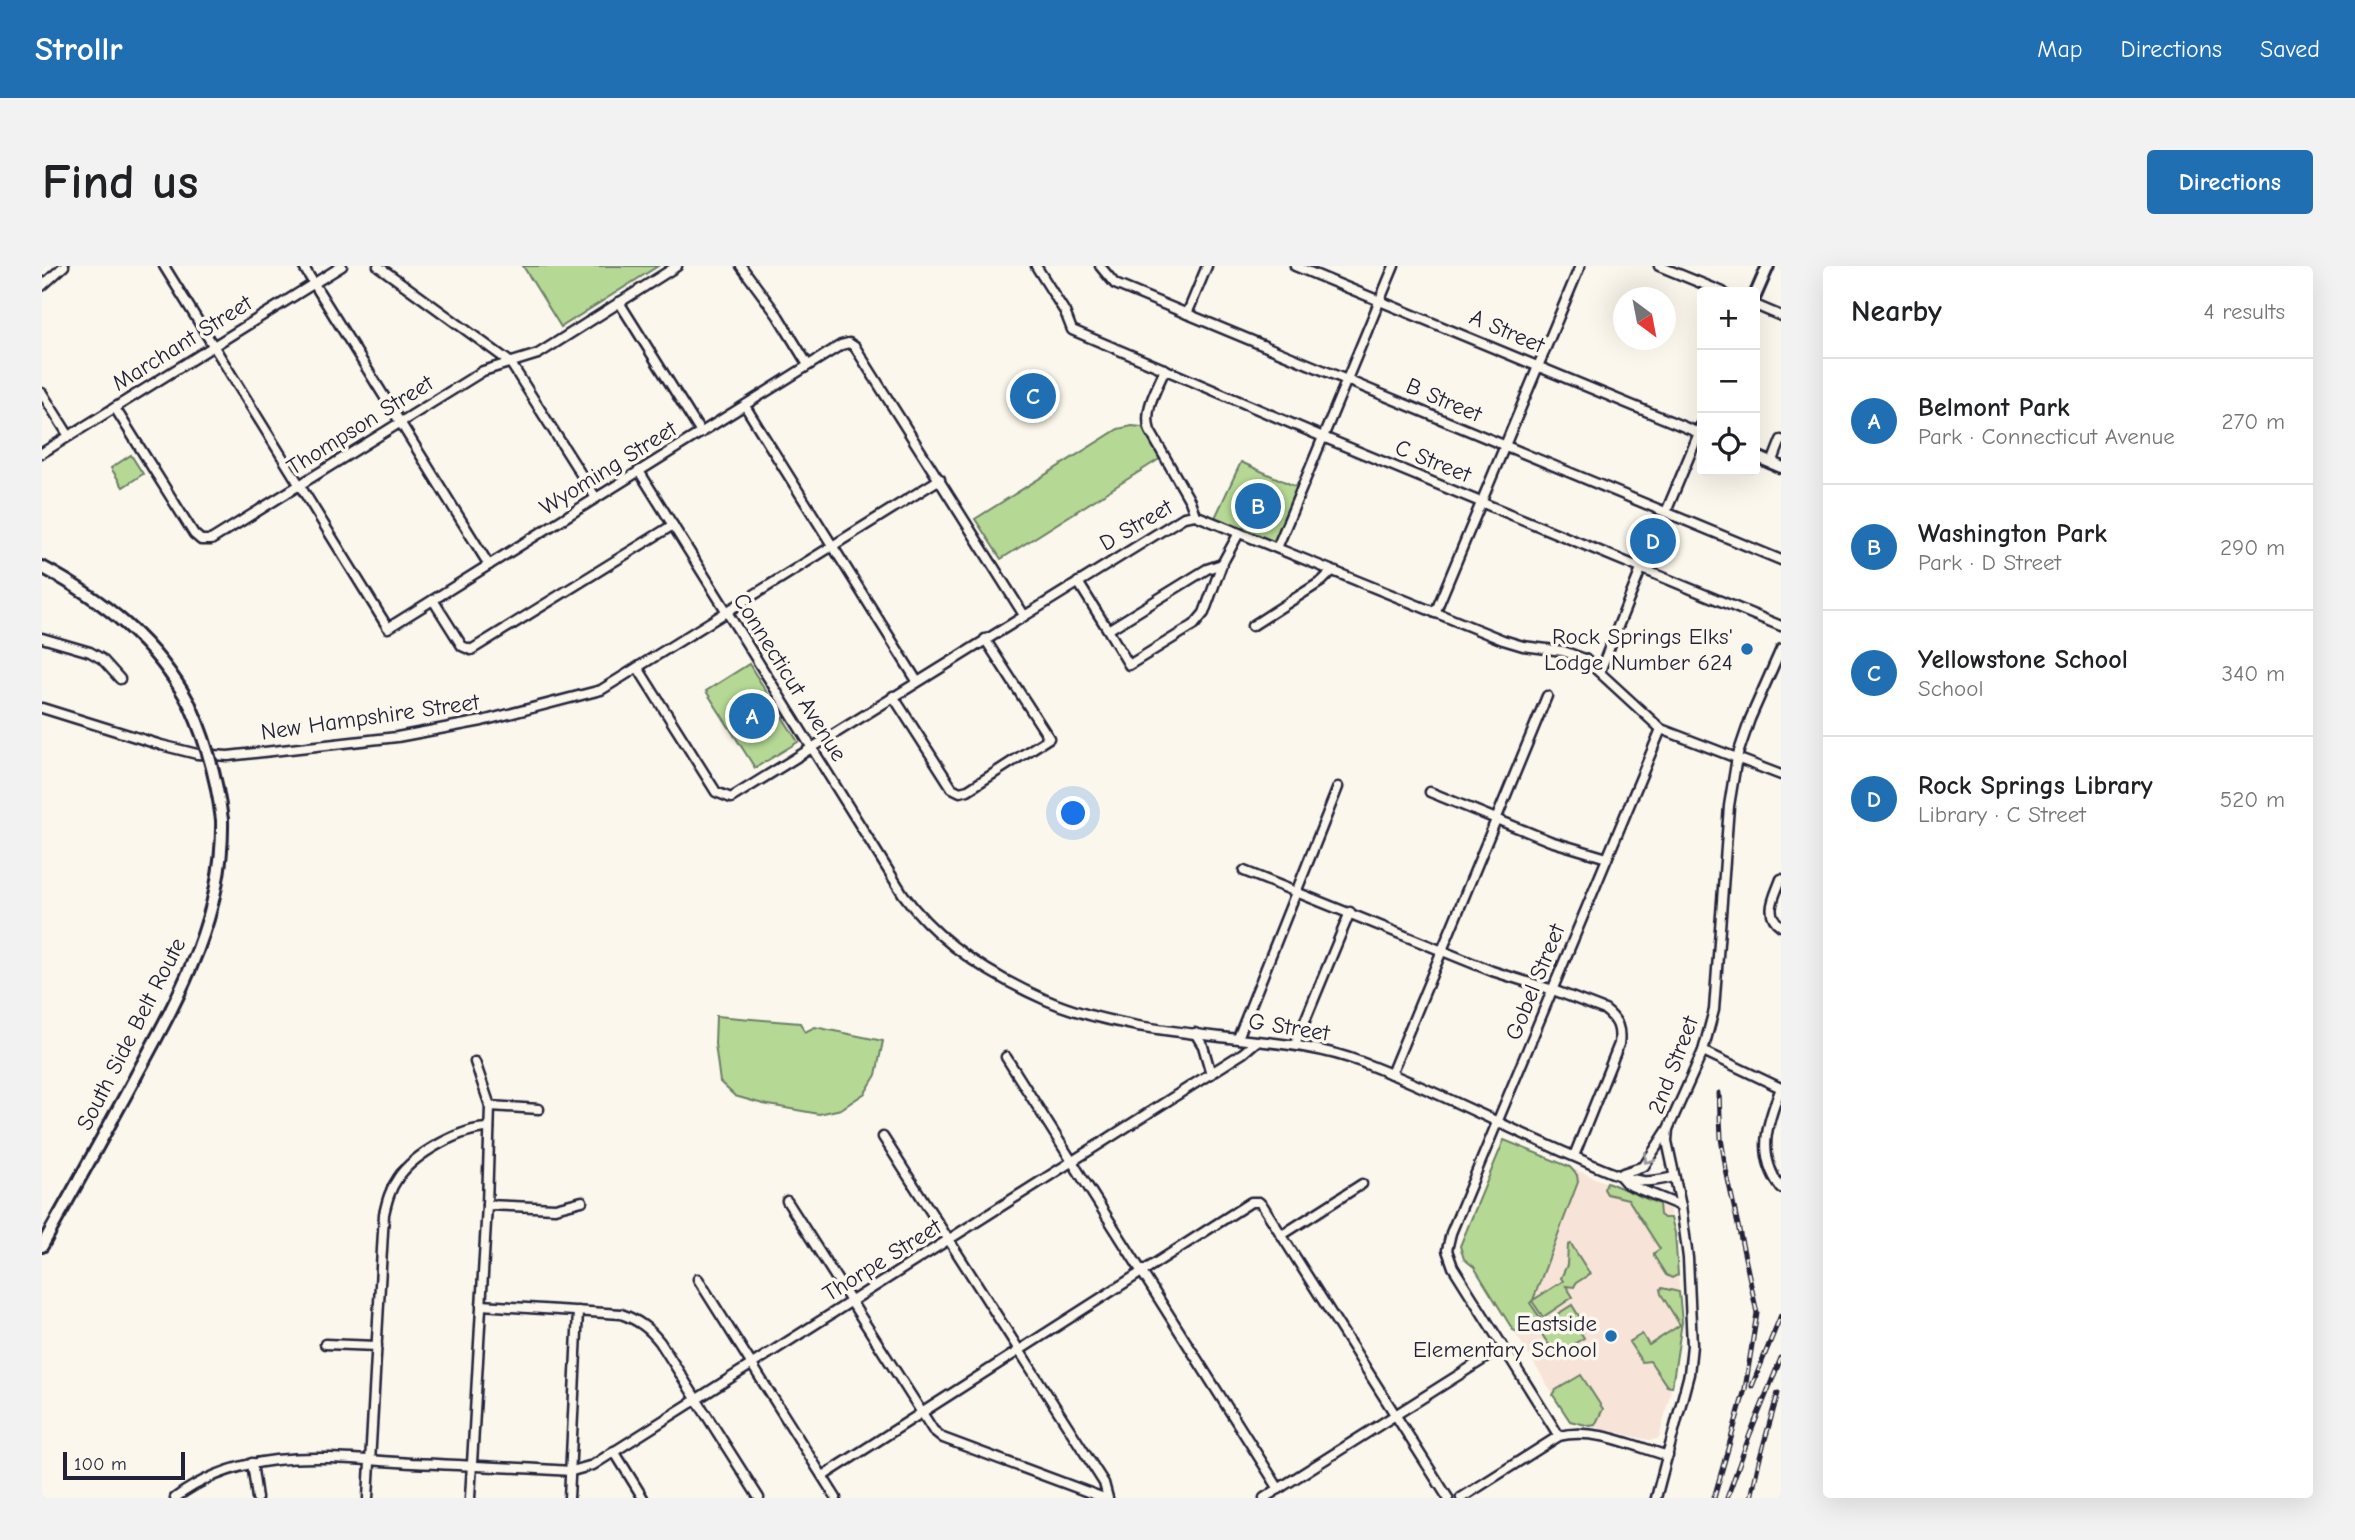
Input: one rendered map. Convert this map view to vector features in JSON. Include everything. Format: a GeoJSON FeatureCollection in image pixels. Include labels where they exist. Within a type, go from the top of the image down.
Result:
{"type":"FeatureCollection","features":[{"type":"Feature","properties":{"kind":"main road"},"geometry":{"type":"LineString","coordinates":[[1759,287],[1768,266]]}},
{"type":"Feature","properties":{"kind":"main road","name":"South Side Belt Route"},"geometry":{"type":"LineString","coordinates":[[42,566],[90,594],[118,615],[164,663],[190,705],[208,750],[222,820],[219,870],[201,945],[152,1047],[42,1246]]}},
{"type":"Feature","properties":{"kind":"street"},"geometry":{"type":"LineString","coordinates":[[42,286],[64,266]]}},
{"type":"Feature","properties":{"kind":"street"},"geometry":{"type":"LineString","coordinates":[[164,266],[300,484]]}},
{"type":"Feature","properties":{"kind":"street"},"geometry":{"type":"LineString","coordinates":[[303,266],[489,565]]}},
{"type":"Feature","properties":{"kind":"street","name":"Marchant Street"},"geometry":{"type":"LineString","coordinates":[[42,453],[342,266]]}},
{"type":"Feature","properties":{"kind":"street"},"geometry":{"type":"LineString","coordinates":[[377,266],[510,362],[596,498]]}},
{"type":"Feature","properties":{"kind":"street","name":"Thompson Street"},"geometry":{"type":"LineString","coordinates":[[115,408],[194,534],[201,540],[211,540],[484,371],[538,354],[677,266]]}},
{"type":"Feature","properties":{"kind":"street"},"geometry":{"type":"LineString","coordinates":[[741,266],[778,316],[808,365]]}},
{"type":"Feature","properties":{"kind":"street","name":"C Street"},"geometry":{"type":"LineString","coordinates":[[1036,266],[1065,312],[1072,330],[1781,626]]}},
{"type":"Feature","properties":{"kind":"street","name":"B Street"},"geometry":{"type":"LineString","coordinates":[[1100,266],[1115,284],[1781,560]]}},
{"type":"Feature","properties":{"kind":"street"},"geometry":{"type":"LineString","coordinates":[[1188,314],[1207,266]]}},
{"type":"Feature","properties":{"kind":"street","name":"A Street"},"geometry":{"type":"LineString","coordinates":[[1295,266],[1538,367],[1697,428]]}},
{"type":"Feature","properties":{"kind":"street"},"geometry":{"type":"LineString","coordinates":[[1277,548],[1394,266]]}},
{"type":"Feature","properties":{"kind":"street"},"geometry":{"type":"LineString","coordinates":[[1435,613],[1580,266]]}},
{"type":"Feature","properties":{"kind":"street"},"geometry":{"type":"LineString","coordinates":[[1659,266],[1711,287]]}},
{"type":"Feature","properties":{"kind":"street"},"geometry":{"type":"LineString","coordinates":[[619,302],[701,433]]}},
{"type":"Feature","properties":{"kind":"street"},"geometry":{"type":"LineString","coordinates":[[1760,307],[1781,316]]}},
{"type":"Feature","properties":{"kind":"street","name":"Wyoming Street"},"geometry":{"type":"LineString","coordinates":[[300,484],[388,628],[841,345],[849,343],[855,347],[940,479]]}},
{"type":"Feature","properties":{"kind":"street"},"geometry":{"type":"LineString","coordinates":[[1165,369],[1147,413],[1147,421],[1195,515]]}},
{"type":"Feature","properties":{"kind":"street"},"geometry":{"type":"LineString","coordinates":[[42,393],[69,436]]}},
{"type":"Feature","properties":{"kind":"street"},"geometry":{"type":"LineString","coordinates":[[745,406],[917,681]]}},
{"type":"Feature","properties":{"kind":"street"},"geometry":{"type":"LineString","coordinates":[[1665,512],[1697,439]]}},
{"type":"Feature","properties":{"kind":"street"},"geometry":{"type":"LineString","coordinates":[[1776,465],[1781,440]]}},
{"type":"Feature","properties":{"kind":"street","name":"Connecticut Avenue"},"geometry":{"type":"LineString","coordinates":[[639,471],[909,902]]}},
{"type":"Feature","properties":{"kind":"street"},"geometry":{"type":"LineString","coordinates":[[940,479],[1024,615]]}},
{"type":"Feature","properties":{"kind":"street","name":"New Hampshire Street"},"geometry":{"type":"LineString","coordinates":[[42,708],[161,745],[197,754],[228,756],[397,737],[482,721],[601,690],[940,479]]}},
{"type":"Feature","properties":{"kind":"street","name":"D Street"},"geometry":{"type":"LineString","coordinates":[[638,668],[716,792],[731,798],[1184,517],[1195,515],[1503,640],[1523,646],[1563,651],[1585,659],[1661,729],[1781,775]]}},
{"type":"Feature","properties":{"kind":"street"},"geometry":{"type":"LineString","coordinates":[[433,600],[462,646],[471,650],[673,525]]}},
{"type":"Feature","properties":{"kind":"street"},"geometry":{"type":"LineString","coordinates":[[1078,582],[1129,665],[1194,625],[1204,613],[1222,564],[1239,533]]}},
{"type":"Feature","properties":{"kind":"street"},"geometry":{"type":"LineString","coordinates":[[1108,630],[1207,569],[1222,564]]}},
{"type":"Feature","properties":{"kind":"street"},"geometry":{"type":"LineString","coordinates":[[1600,671],[1642,567]]}},
{"type":"Feature","properties":{"kind":"street"},"geometry":{"type":"LineString","coordinates":[[1252,626],[1322,581],[1332,571]]}},
{"type":"Feature","properties":{"kind":"street"},"geometry":{"type":"LineString","coordinates":[[42,638],[90,652],[102,659],[120,679]]}},
{"type":"Feature","properties":{"kind":"street"},"geometry":{"type":"LineString","coordinates":[[893,696],[952,788],[960,792],[968,790],[1049,738],[985,639]]}},
{"type":"Feature","properties":{"kind":"street","name":"2nd Street"},"geometry":{"type":"LineString","coordinates":[[1656,1498],[1689,1374],[1692,1345],[1688,1258],[1681,1206],[1667,1141],[1668,1129],[1703,1051],[1714,1010],[1730,806],[1737,757],[1750,719],[1781,649]]}},
{"type":"Feature","properties":{"kind":"street"},"geometry":{"type":"LineString","coordinates":[[1391,1074],[1547,696]]}},
{"type":"Feature","properties":{"kind":"street","name":"Gobel Street"},"geometry":{"type":"LineString","coordinates":[[1503,1347],[1452,1267],[1447,1250],[1451,1233],[1661,729]]}},
{"type":"Feature","properties":{"kind":"street"},"geometry":{"type":"LineString","coordinates":[[1238,1038],[1338,787]]}},
{"type":"Feature","properties":{"kind":"street"},"geometry":{"type":"LineString","coordinates":[[1430,792],[1550,841],[1607,858]]}},
{"type":"Feature","properties":{"kind":"street"},"geometry":{"type":"LineString","coordinates":[[1244,871],[1492,971],[1605,1010],[1618,1023],[1619,1045],[1574,1156]]}},
{"type":"Feature","properties":{"kind":"street"},"geometry":{"type":"LineString","coordinates":[[1781,879],[1770,908],[1772,918],[1781,926]]}},
{"type":"Feature","properties":{"kind":"street","name":"G Street"},"geometry":{"type":"LineString","coordinates":[[909,902],[942,938],[973,960],[1009,983],[1049,1001],[1123,1024],[1295,1045],[1339,1055],[1391,1074],[1497,1124],[1618,1174],[1654,1182],[1674,1177]]}},
{"type":"Feature","properties":{"kind":"street"},"geometry":{"type":"LineString","coordinates":[[1295,1045],[1350,912]]}},
{"type":"Feature","properties":{"kind":"street"},"geometry":{"type":"LineString","coordinates":[[1195,1032],[1203,1046],[1211,1074]]}},
{"type":"Feature","properties":{"kind":"street","name":"Thorpe Street"},"geometry":{"type":"LineString","coordinates":[[572,1471],[593,1465],[1073,1162],[1258,1041]]}},
{"type":"Feature","properties":{"kind":"street"},"geometry":{"type":"LineString","coordinates":[[1703,1051],[1781,1088],[1766,1131],[1764,1146],[1767,1163],[1781,1188]]}},
{"type":"Feature","properties":{"kind":"street"},"geometry":{"type":"LineString","coordinates":[[1006,1057],[1279,1489]]}},
{"type":"Feature","properties":{"kind":"street"},"geometry":{"type":"LineString","coordinates":[[470,1498],[490,1106],[475,1062]]}},
{"type":"Feature","properties":{"kind":"street"},"geometry":{"type":"LineString","coordinates":[[490,1106],[539,1109]]}},
{"type":"Feature","properties":{"kind":"street"},"geometry":{"type":"LineString","coordinates":[[368,1498],[383,1214],[389,1193],[400,1176],[417,1160],[461,1132],[489,1128]]}},
{"type":"Feature","properties":{"kind":"street"},"geometry":{"type":"LineString","coordinates":[[1618,1174],[1644,1166],[1668,1129]]}},
{"type":"Feature","properties":{"kind":"street"},"geometry":{"type":"LineString","coordinates":[[787,1201],[933,1430],[943,1438],[1106,1498],[1104,1483],[883,1137]]}},
{"type":"Feature","properties":{"kind":"street"},"geometry":{"type":"LineString","coordinates":[[1618,1174],[1627,1184],[1681,1206]]}},
{"type":"Feature","properties":{"kind":"street"},"geometry":{"type":"LineString","coordinates":[[1282,1235],[1362,1184]]}},
{"type":"Feature","properties":{"kind":"street"},"geometry":{"type":"LineString","coordinates":[[487,1205],[555,1208],[582,1201]]}},
{"type":"Feature","properties":{"kind":"street"},"geometry":{"type":"LineString","coordinates":[[823,1476],[1251,1202],[1259,1202],[1448,1498]]}},
{"type":"Feature","properties":{"kind":"street"},"geometry":{"type":"LineString","coordinates":[[698,1279],[836,1498]]}},
{"type":"Feature","properties":{"kind":"street"},"geometry":{"type":"LineString","coordinates":[[481,1305],[621,1314],[650,1329],[759,1498]]}},
{"type":"Feature","properties":{"kind":"street"},"geometry":{"type":"LineString","coordinates":[[569,1498],[578,1311]]}},
{"type":"Feature","properties":{"kind":"street"},"geometry":{"type":"LineString","coordinates":[[325,1343],[377,1346]]}},
{"type":"Feature","properties":{"kind":"street"},"geometry":{"type":"LineString","coordinates":[[1264,1498],[1503,1347],[1559,1436]]}},
{"type":"Feature","properties":{"kind":"street"},"geometry":{"type":"LineString","coordinates":[[1461,1498],[1559,1436],[1574,1432],[1588,1433],[1668,1456]]}},
{"type":"Feature","properties":{"kind":"street"},"geometry":{"type":"LineString","coordinates":[[614,1451],[643,1498]]}},
{"type":"Feature","properties":{"kind":"street"},"geometry":{"type":"LineString","coordinates":[[175,1498],[210,1477],[252,1463],[288,1457],[572,1471]]}},
{"type":"Feature","properties":{"kind":"street"},"geometry":{"type":"LineString","coordinates":[[252,1463],[257,1498]]}},
{"type":"Feature","properties":{"kind":"shaded area"},"geometry":{"type":"Polygon","coordinates":[[[1504,1140],[1669,1209],[1675,1233],[1682,1322],[1670,1394],[1657,1439],[1649,1440],[1570,1421],[1474,1267],[1464,1259],[1460,1246],[1504,1140]]]}},
{"type":"Feature","properties":{"kind":"green space"},"geometry":{"type":"Polygon","coordinates":[[[523,266],[658,266],[561,327],[523,266]]]}},
{"type":"Feature","properties":{"kind":"green space"},"geometry":{"type":"Polygon","coordinates":[[[1142,427],[1161,458],[1001,559],[975,519],[1118,429],[1142,427]]]}},
{"type":"Feature","properties":{"kind":"green space"},"geometry":{"type":"Polygon","coordinates":[[[131,455],[143,474],[123,487],[111,468],[131,455]]]}},
{"type":"Feature","properties":{"kind":"green space"},"geometry":{"type":"Polygon","coordinates":[[[1241,462],[1301,489],[1277,548],[1213,522],[1241,462]]]}},
{"type":"Feature","properties":{"kind":"green space"},"geometry":{"type":"Polygon","coordinates":[[[749,664],[798,742],[755,768],[706,691],[749,664]]]}},
{"type":"Feature","properties":{"kind":"green space"},"geometry":{"type":"Polygon","coordinates":[[[716,1016],[800,1023],[805,1032],[815,1027],[883,1041],[876,1075],[865,1093],[841,1109],[819,1114],[735,1096],[720,1082],[715,1044],[716,1016]]]}},
{"type":"Feature","properties":{"kind":"green space"},"geometry":{"type":"Polygon","coordinates":[[[1504,1140],[1570,1167],[1577,1175],[1578,1182],[1533,1300],[1563,1281],[1561,1278],[1567,1265],[1568,1245],[1571,1244],[1590,1274],[1574,1287],[1566,1286],[1573,1297],[1543,1317],[1532,1301],[1530,1303],[1541,1319],[1518,1332],[1513,1330],[1474,1267],[1464,1259],[1460,1246],[1504,1140]]]}},
{"type":"Feature","properties":{"kind":"green space"},"geometry":{"type":"Polygon","coordinates":[[[1607,1182],[1659,1204],[1660,1215],[1671,1218],[1675,1233],[1678,1275],[1672,1278],[1666,1275],[1654,1256],[1660,1249],[1628,1199],[1607,1194],[1604,1189],[1607,1182]]]}},
{"type":"Feature","properties":{"kind":"green space"},"geometry":{"type":"Polygon","coordinates":[[[1662,1288],[1679,1292],[1682,1322],[1672,1387],[1667,1386],[1650,1361],[1642,1362],[1629,1342],[1642,1334],[1649,1345],[1680,1325],[1661,1294],[1662,1288]]]}},
{"type":"Feature","properties":{"kind":"green space"},"geometry":{"type":"Polygon","coordinates":[[[1572,1305],[1587,1329],[1581,1333],[1584,1338],[1565,1349],[1562,1346],[1553,1351],[1537,1327],[1572,1305]]]}},
{"type":"Feature","properties":{"kind":"green space"},"geometry":{"type":"Polygon","coordinates":[[[1581,1375],[1603,1409],[1595,1425],[1570,1421],[1553,1395],[1556,1390],[1581,1375]]]}},
{"type":"Feature","properties":{"kind":"railway"},"geometry":{"type":"LineString","coordinates":[[1714,1498],[1745,1389],[1757,1313],[1726,1170],[1719,1093]]}},
{"type":"Feature","properties":{"kind":"railway"},"geometry":{"type":"LineString","coordinates":[[1752,1386],[1781,1315]]}},
{"type":"Feature","properties":{"kind":"railway"},"geometry":{"type":"LineString","coordinates":[[1727,1498],[1781,1358]]}},
{"type":"Feature","properties":{"kind":"railway"},"geometry":{"type":"LineString","coordinates":[[1751,1498],[1778,1393]]}},
{"type":"Feature","properties":{"kind":"place","name":"Yellowstone School"},"geometry":{"type":"Point","coordinates":[1033,396]}},
{"type":"Feature","properties":{"kind":"place","name":"Washington Park"},"geometry":{"type":"Point","coordinates":[1258,506]}},
{"type":"Feature","properties":{"kind":"place","name":"Rock Springs Library"},"geometry":{"type":"Point","coordinates":[1653,541]}},
{"type":"Feature","properties":{"kind":"place","name":"Rock Springs Elks' Lodge Number 624"},"geometry":{"type":"Point","coordinates":[1747,649]}},
{"type":"Feature","properties":{"kind":"place","name":"Belmont Park"},"geometry":{"type":"Point","coordinates":[752,716]}},
{"type":"Feature","properties":{"kind":"place","name":"Eastside Elementary School"},"geometry":{"type":"Point","coordinates":[1611,1336]}}]}
